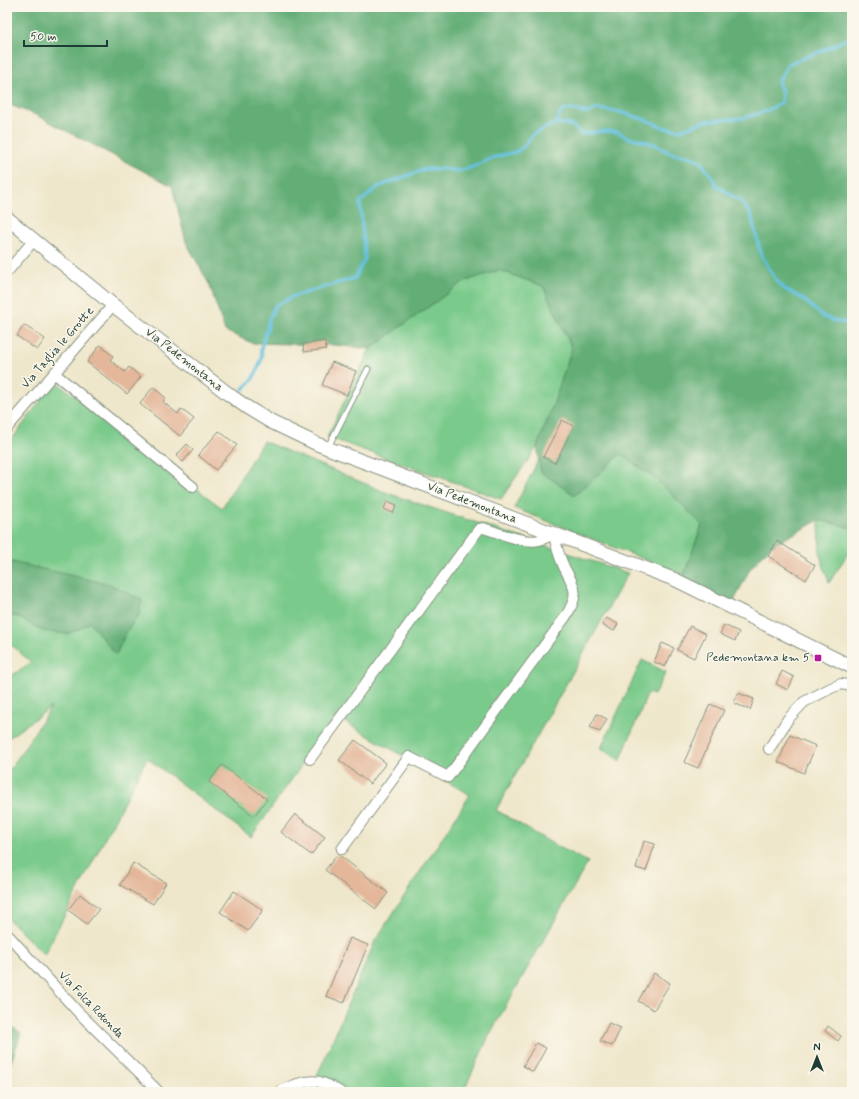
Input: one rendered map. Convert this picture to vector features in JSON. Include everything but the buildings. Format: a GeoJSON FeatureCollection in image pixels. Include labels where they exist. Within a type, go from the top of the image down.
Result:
{"type":"FeatureCollection","features":[{"type":"Feature","properties":{"kind":"street","name":"Via Pedemontana"},"geometry":{"type":"LineString","coordinates":[[7,218],[113,305],[226,393],[279,426],[327,448],[676,580],[852,667]]}},
{"type":"Feature","properties":{"kind":"street"},"geometry":{"type":"LineString","coordinates":[[7,272],[34,240]]}},
{"type":"Feature","properties":{"kind":"street","name":"Via Taglia le Grotte"},"geometry":{"type":"LineString","coordinates":[[7,428],[113,305]]}},
{"type":"Feature","properties":{"kind":"street"},"geometry":{"type":"LineString","coordinates":[[54,373],[194,487]]}},
{"type":"Feature","properties":{"kind":"street"},"geometry":{"type":"LineString","coordinates":[[310,759],[479,529],[483,528],[521,539],[534,541],[554,534],[560,556],[574,588],[574,599],[566,616],[448,777],[409,757],[342,849]]}},
{"type":"Feature","properties":{"kind":"street"},"geometry":{"type":"LineString","coordinates":[[769,748],[788,719],[804,702],[841,684],[852,686]]}},
{"type":"Feature","properties":{"kind":"street","name":"Via Folca Rotonda"},"geometry":{"type":"LineString","coordinates":[[7,934],[78,1012],[159,1092]]}},
{"type":"Feature","properties":{"kind":"street"},"geometry":{"type":"LineString","coordinates":[[279,1092],[294,1085],[310,1082],[319,1082],[340,1092]]}},
{"type":"Feature","properties":{"kind":"lane"},"geometry":{"type":"LineString","coordinates":[[327,448],[368,369]]}},
{"type":"Feature","properties":{"kind":"green space"},"geometry":{"type":"Polygon","coordinates":[[[7,7],[852,7],[852,528],[819,520],[770,547],[750,569],[731,607],[685,584],[684,575],[702,525],[656,479],[621,454],[575,495],[541,472],[537,447],[553,406],[572,348],[543,286],[499,270],[463,282],[370,349],[334,345],[252,343],[225,331],[209,284],[186,242],[172,186],[36,115],[7,104],[7,7]]]}},
{"type":"Feature","properties":{"kind":"green space"},"geometry":{"type":"Polygon","coordinates":[[[499,270],[543,286],[572,348],[553,406],[537,447],[501,499],[327,437],[370,349],[463,282],[499,270]]]}},
{"type":"Feature","properties":{"kind":"green space"},"geometry":{"type":"Polygon","coordinates":[[[55,381],[222,508],[263,441],[390,494],[628,573],[496,810],[553,844],[588,862],[490,1034],[463,1092],[349,1092],[317,1076],[375,941],[470,795],[336,717],[251,837],[147,758],[44,955],[7,918],[7,774],[51,707],[7,739],[7,679],[31,662],[11,645],[7,647],[7,616],[16,616],[43,631],[80,629],[90,622],[116,655],[125,634],[139,614],[11,561],[7,561],[7,446],[55,381]]]}},
{"type":"Feature","properties":{"kind":"green space"},"geometry":{"type":"Polygon","coordinates":[[[621,454],[656,479],[702,525],[684,575],[514,508],[539,459],[541,472],[575,495],[621,454]]]}},
{"type":"Feature","properties":{"kind":"green space"},"geometry":{"type":"Polygon","coordinates":[[[819,520],[852,528],[852,547],[829,583],[820,555],[819,520]]]}},
{"type":"Feature","properties":{"kind":"green space"},"geometry":{"type":"Polygon","coordinates":[[[7,561],[110,584],[142,600],[139,614],[125,634],[116,655],[90,622],[80,629],[66,634],[43,631],[16,616],[7,616],[7,561]]]}},
{"type":"Feature","properties":{"kind":"green space"},"geometry":{"type":"Polygon","coordinates":[[[642,660],[666,672],[654,695],[648,693],[620,761],[601,748],[642,660]]]}},
{"type":"Feature","properties":{"kind":"green space"},"geometry":{"type":"Polygon","coordinates":[[[7,1023],[21,1033],[7,1074],[7,1023]]]}},
{"type":"Feature","properties":{"kind":"waterway"},"geometry":{"type":"LineString","coordinates":[[243,389],[252,380],[257,371],[262,357],[261,350],[263,340],[268,322],[275,306],[294,296],[355,278],[365,259],[360,202],[378,187],[425,169],[445,169],[458,171],[470,168],[492,158],[518,151],[527,143],[533,134],[556,123],[561,112],[568,109],[588,113],[598,109],[620,112],[665,128],[680,130],[706,121],[743,118],[764,112],[781,103],[782,92],[778,82],[788,64],[829,48],[852,36]]}},
{"type":"Feature","properties":{"kind":"waterway"},"geometry":{"type":"LineString","coordinates":[[556,123],[572,125],[581,134],[605,131],[618,132],[628,138],[657,145],[674,154],[689,156],[699,160],[711,175],[717,186],[742,202],[751,215],[761,254],[776,280],[786,290],[800,297],[824,317],[839,322],[852,323]]}},
{"type":"Feature","properties":{"kind":"place","name":"Pedemontana km 5"},"geometry":{"type":"Point","coordinates":[818,658]}}]}
